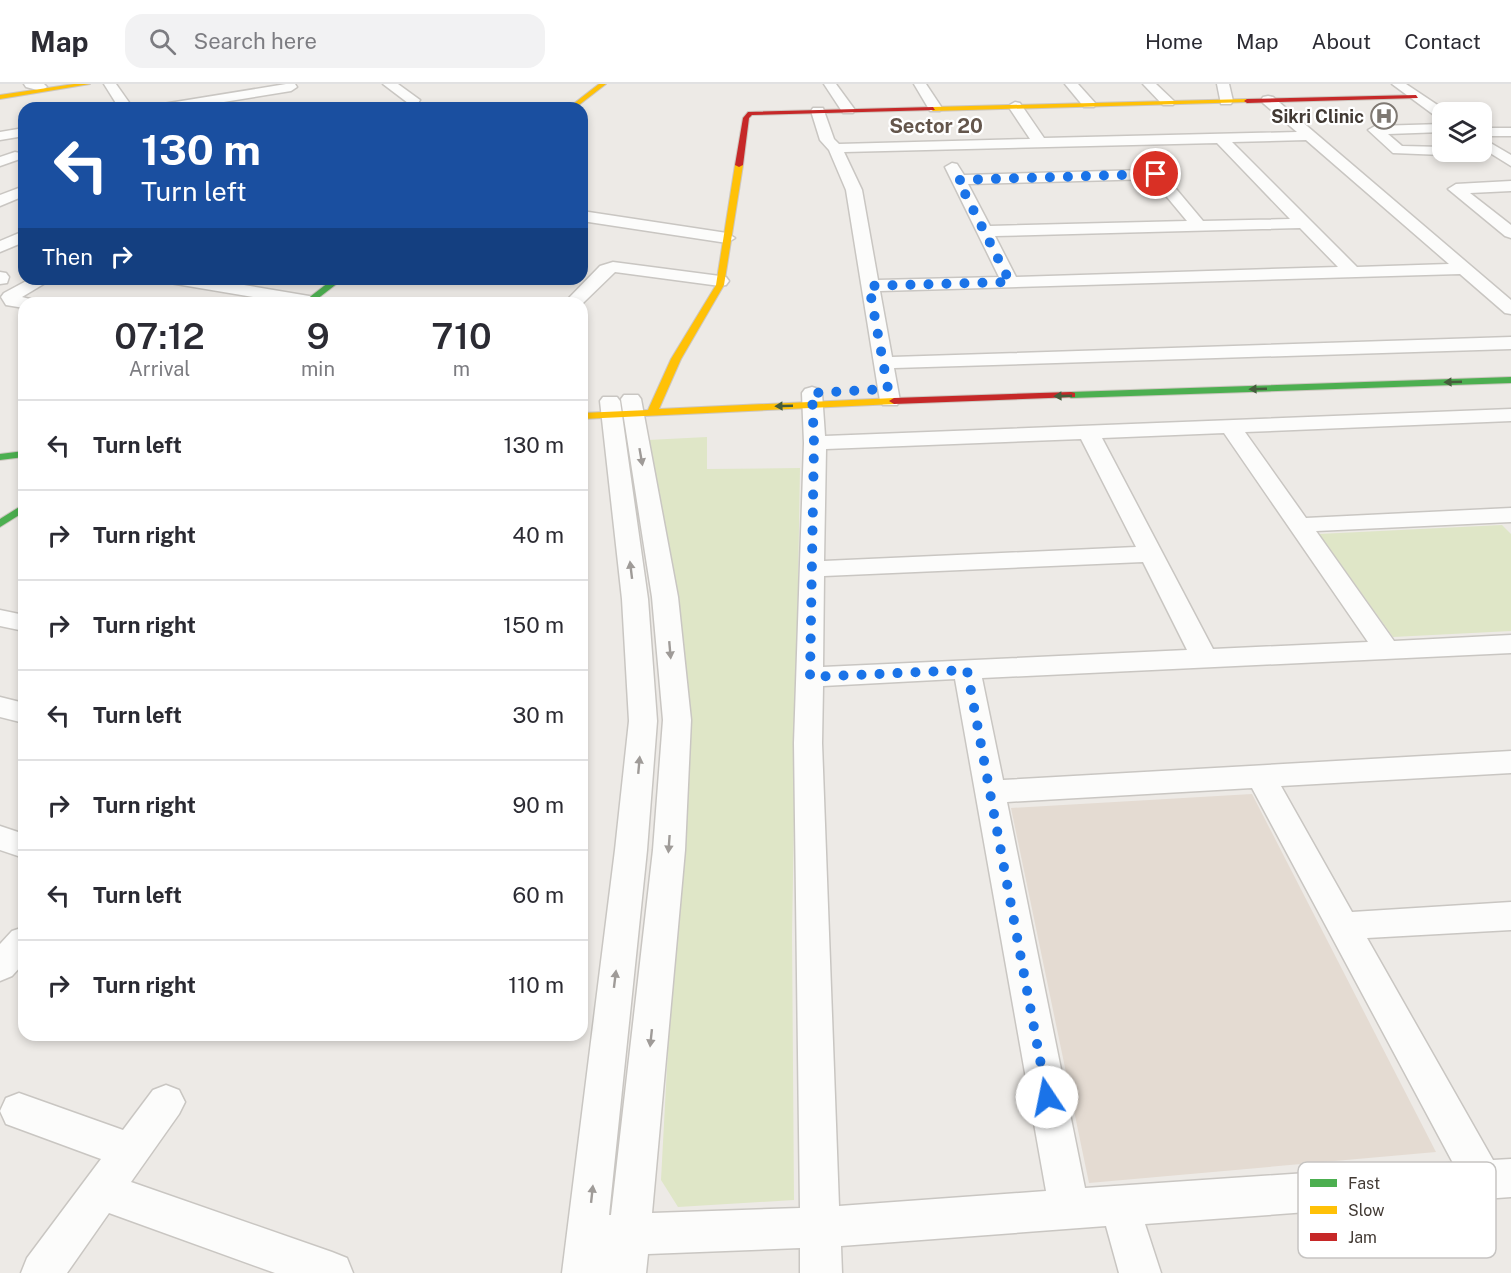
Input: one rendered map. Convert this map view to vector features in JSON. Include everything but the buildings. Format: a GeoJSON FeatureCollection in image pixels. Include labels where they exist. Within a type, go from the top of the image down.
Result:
{"type":"FeatureCollection","features":[{"type":"Feature","properties":{"kind":"street"},"geometry":{"type":"LineString","coordinates":[[0,95],[35,86],[60,84]]}},
{"type":"Feature","properties":{"kind":"street"},"geometry":{"type":"LineString","coordinates":[[0,95],[87,84]]}},
{"type":"Feature","properties":{"kind":"street"},"geometry":{"type":"LineString","coordinates":[[110,84],[122,102]]}},
{"type":"Feature","properties":{"kind":"street"},"geometry":{"type":"LineString","coordinates":[[389,84],[413,100]]}},
{"type":"Feature","properties":{"kind":"street"},"geometry":{"type":"LineString","coordinates":[[579,102],[603,84]]}},
{"type":"Feature","properties":{"kind":"street"},"geometry":{"type":"LineString","coordinates":[[830,84],[848,110]]}},
{"type":"Feature","properties":{"kind":"street"},"geometry":{"type":"LineString","coordinates":[[920,84],[934,108]]}},
{"type":"Feature","properties":{"kind":"street"},"geometry":{"type":"LineString","coordinates":[[1071,84],[1089,104]]}},
{"type":"Feature","properties":{"kind":"street"},"geometry":{"type":"LineString","coordinates":[[1149,84],[1168,102]]}},
{"type":"Feature","properties":{"kind":"street"},"geometry":{"type":"LineString","coordinates":[[1222,84],[1226,101]]}},
{"type":"Feature","properties":{"kind":"street"},"geometry":{"type":"LineString","coordinates":[[1398,84],[1432,108]]}},
{"type":"Feature","properties":{"kind":"street"},"geometry":{"type":"LineString","coordinates":[[200,102],[291,87]]}},
{"type":"Feature","properties":{"kind":"street"},"geometry":{"type":"LineString","coordinates":[[585,1254],[631,850],[643,721],[635,599],[631,405],[676,359],[720,281],[747,115],[755,112],[1416,97]]}},
{"type":"Feature","properties":{"kind":"street"},"geometry":{"type":"LineString","coordinates":[[1268,100],[1511,309]]}},
{"type":"Feature","properties":{"kind":"street"},"geometry":{"type":"LineString","coordinates":[[1015,106],[1039,142]]}},
{"type":"Feature","properties":{"kind":"street"},"geometry":{"type":"LineString","coordinates":[[818,111],[827,140],[835,148],[854,190],[889,395]]}},
{"type":"Feature","properties":{"kind":"street"},"geometry":{"type":"LineString","coordinates":[[1432,128],[1375,130],[1398,150],[1432,151]]}},
{"type":"Feature","properties":{"kind":"street"},"geometry":{"type":"LineString","coordinates":[[1492,132],[1511,132]]}},
{"type":"Feature","properties":{"kind":"street"},"geometry":{"type":"LineString","coordinates":[[0,136],[18,133]]}},
{"type":"Feature","properties":{"kind":"street"},"geometry":{"type":"LineString","coordinates":[[835,148],[1309,136]]}},
{"type":"Feature","properties":{"kind":"street"},"geometry":{"type":"LineString","coordinates":[[1220,138],[1353,273]]}},
{"type":"Feature","properties":{"kind":"street"},"geometry":{"type":"LineString","coordinates":[[1128,140],[1199,226]]}},
{"type":"Feature","properties":{"kind":"street"},"geometry":{"type":"LineString","coordinates":[[941,145],[1010,282]]}},
{"type":"Feature","properties":{"kind":"street"},"geometry":{"type":"LineString","coordinates":[[1492,149],[1511,162]]}},
{"type":"Feature","properties":{"kind":"street"},"geometry":{"type":"LineString","coordinates":[[0,162],[15,156]]}},
{"type":"Feature","properties":{"kind":"street"},"geometry":{"type":"LineString","coordinates":[[958,180],[1156,174]]}},
{"type":"Feature","properties":{"kind":"street"},"geometry":{"type":"LineString","coordinates":[[1511,186],[1456,189],[1511,233]]}},
{"type":"Feature","properties":{"kind":"street"},"geometry":{"type":"LineString","coordinates":[[0,201],[18,194]]}},
{"type":"Feature","properties":{"kind":"street"},"geometry":{"type":"LineString","coordinates":[[588,217],[727,238]]}},
{"type":"Feature","properties":{"kind":"street"},"geometry":{"type":"LineString","coordinates":[[984,231],[1304,223]]}},
{"type":"Feature","properties":{"kind":"street"},"geometry":{"type":"LineString","coordinates":[[0,247],[18,239]]}},
{"type":"Feature","properties":{"kind":"street"},"geometry":{"type":"LineString","coordinates":[[579,297],[606,270],[613,267],[720,281]]}},
{"type":"Feature","properties":{"kind":"street"},"geometry":{"type":"LineString","coordinates":[[869,286],[1465,269]]}},
{"type":"Feature","properties":{"kind":"street"},"geometry":{"type":"LineString","coordinates":[[0,278],[18,279]]}},
{"type":"Feature","properties":{"kind":"street"},"geometry":{"type":"LineString","coordinates":[[18,302],[12,301],[10,297],[32,285]]}},
{"type":"Feature","properties":{"kind":"street"},"geometry":{"type":"LineString","coordinates":[[210,285],[279,297]]}},
{"type":"Feature","properties":{"kind":"street"},"geometry":{"type":"LineString","coordinates":[[315,297],[331,285]]}},
{"type":"Feature","properties":{"kind":"street"},"geometry":{"type":"LineString","coordinates":[[882,363],[1511,343]]}},
{"type":"Feature","properties":{"kind":"street"},"geometry":{"type":"LineString","coordinates":[[631,405],[1511,368]]}},
{"type":"Feature","properties":{"kind":"street"},"geometry":{"type":"LineString","coordinates":[[889,395],[1511,380]]}},
{"type":"Feature","properties":{"kind":"street"},"geometry":{"type":"LineString","coordinates":[[631,405],[812,399]]}},
{"type":"Feature","properties":{"kind":"street"},"geometry":{"type":"LineString","coordinates":[[812,399],[814,443],[808,743],[821,1273]]}},
{"type":"Feature","properties":{"kind":"street"},"geometry":{"type":"LineString","coordinates":[[625,1273],[665,897],[677,720],[666,597],[631,405]]}},
{"type":"Feature","properties":{"kind":"street"},"geometry":{"type":"LineString","coordinates":[[814,443],[1511,415]]}},
{"type":"Feature","properties":{"kind":"street"},"geometry":{"type":"LineString","coordinates":[[1230,426],[1387,650]]}},
{"type":"Feature","properties":{"kind":"street"},"geometry":{"type":"LineString","coordinates":[[1088,432],[1205,659]]}},
{"type":"Feature","properties":{"kind":"street"},"geometry":{"type":"LineString","coordinates":[[0,457],[18,455]]}},
{"type":"Feature","properties":{"kind":"street"},"geometry":{"type":"LineString","coordinates":[[0,470],[18,468]]}},
{"type":"Feature","properties":{"kind":"street"},"geometry":{"type":"LineString","coordinates":[[0,524],[18,511]]}},
{"type":"Feature","properties":{"kind":"street"},"geometry":{"type":"LineString","coordinates":[[1299,525],[1509,518]]}},
{"type":"Feature","properties":{"kind":"street"},"geometry":{"type":"LineString","coordinates":[[812,569],[1151,554]]}},
{"type":"Feature","properties":{"kind":"street"},"geometry":{"type":"LineString","coordinates":[[0,618],[18,622]]}},
{"type":"Feature","properties":{"kind":"street"},"geometry":{"type":"LineString","coordinates":[[810,677],[1511,644]]}},
{"type":"Feature","properties":{"kind":"street"},"geometry":{"type":"LineString","coordinates":[[967,670],[1069,1210]]}},
{"type":"Feature","properties":{"kind":"street"},"geometry":{"type":"LineString","coordinates":[[0,707],[18,712]]}},
{"type":"Feature","properties":{"kind":"street"},"geometry":{"type":"LineString","coordinates":[[989,792],[1511,762]]}},
{"type":"Feature","properties":{"kind":"street"},"geometry":{"type":"LineString","coordinates":[[1260,777],[1342,926],[1487,1162]]}},
{"type":"Feature","properties":{"kind":"street"},"geometry":{"type":"LineString","coordinates":[[0,838],[18,844]]}},
{"type":"Feature","properties":{"kind":"street"},"geometry":{"type":"LineString","coordinates":[[1342,926],[1511,916]]}},
{"type":"Feature","properties":{"kind":"street"},"geometry":{"type":"LineString","coordinates":[[0,966],[18,947]]}},
{"type":"Feature","properties":{"kind":"street"},"geometry":{"type":"LineString","coordinates":[[42,1273],[166,1102]]}},
{"type":"Feature","properties":{"kind":"street"},"geometry":{"type":"LineString","coordinates":[[19,1111],[131,1151]]}},
{"type":"Feature","properties":{"kind":"street"},"geometry":{"type":"LineString","coordinates":[[101,1191],[332,1273]]}},
{"type":"Feature","properties":{"kind":"street"},"geometry":{"type":"LineString","coordinates":[[585,1254],[628,1234],[820,1227],[1298,1193]]}},
{"type":"Feature","properties":{"kind":"street"},"geometry":{"type":"LineString","coordinates":[[1120,1206],[1140,1273]]}},
{"type":"Feature","properties":{"kind":"shaded area"},"geometry":{"type":"Polygon","coordinates":[[[1252,794],[1436,1152],[1324,1162],[1298,1162],[1298,1164],[1089,1183],[1011,808],[1252,794]]]}},
{"type":"Feature","properties":{"kind":"green space"},"geometry":{"type":"Polygon","coordinates":[[[707,437],[707,469],[800,468],[792,935],[794,1200],[678,1207],[661,1180],[686,710],[648,440],[707,437]]]}},
{"type":"Feature","properties":{"kind":"green space"},"geometry":{"type":"Polygon","coordinates":[[[1502,525],[1511,534],[1511,631],[1393,637],[1319,534],[1502,525]]]}},
{"type":"Feature","properties":{"kind":"traffic: fast"},"geometry":{"type":"LineString","coordinates":[[314,297],[331,285]]}},
{"type":"Feature","properties":{"kind":"traffic: fast"},"geometry":{"type":"LineString","coordinates":[[1071,395],[1511,380]]}},
{"type":"Feature","properties":{"kind":"traffic: fast"},"geometry":{"type":"LineString","coordinates":[[0,457],[18,455]]}},
{"type":"Feature","properties":{"kind":"traffic: fast"},"geometry":{"type":"LineString","coordinates":[[0,524],[18,511]]}},
{"type":"Feature","properties":{"kind":"traffic: slow"},"geometry":{"type":"LineString","coordinates":[[0,97],[87,84]]}},
{"type":"Feature","properties":{"kind":"traffic: slow"},"geometry":{"type":"LineString","coordinates":[[579,102],[603,84]]}},
{"type":"Feature","properties":{"kind":"traffic: slow"},"geometry":{"type":"LineString","coordinates":[[933,109],[1247,101]]}},
{"type":"Feature","properties":{"kind":"traffic: slow"},"geometry":{"type":"LineString","coordinates":[[653,411],[676,359],[720,285],[739,165]]}},
{"type":"Feature","properties":{"kind":"traffic: slow"},"geometry":{"type":"LineString","coordinates":[[588,416],[894,401]]}},
{"type":"Feature","properties":{"kind":"traffic: jam"},"geometry":{"type":"LineString","coordinates":[[1247,101],[1416,97]]}},
{"type":"Feature","properties":{"kind":"traffic: jam"},"geometry":{"type":"LineString","coordinates":[[739,165],[746,118],[750,113],[933,109]]}},
{"type":"Feature","properties":{"kind":"traffic: jam"},"geometry":{"type":"LineString","coordinates":[[894,401],[1071,395]]}},
{"type":"Feature","properties":{"kind":"place","name":"Sikri Clinic"},"geometry":{"type":"Point","coordinates":[1384,116]}},
{"type":"Feature","properties":{"kind":"district","name":"Sector 20"},"geometry":{"type":"Point","coordinates":[936,126]}},
{"type":"Feature","properties":{"kind":"route"},"geometry":{"type":"LineString","coordinates":[[1047,1097],[967,670],[810,677],[814,443],[812,393],[888,389],[869,286],[1010,282],[958,180],[1156,174]]}}]}
